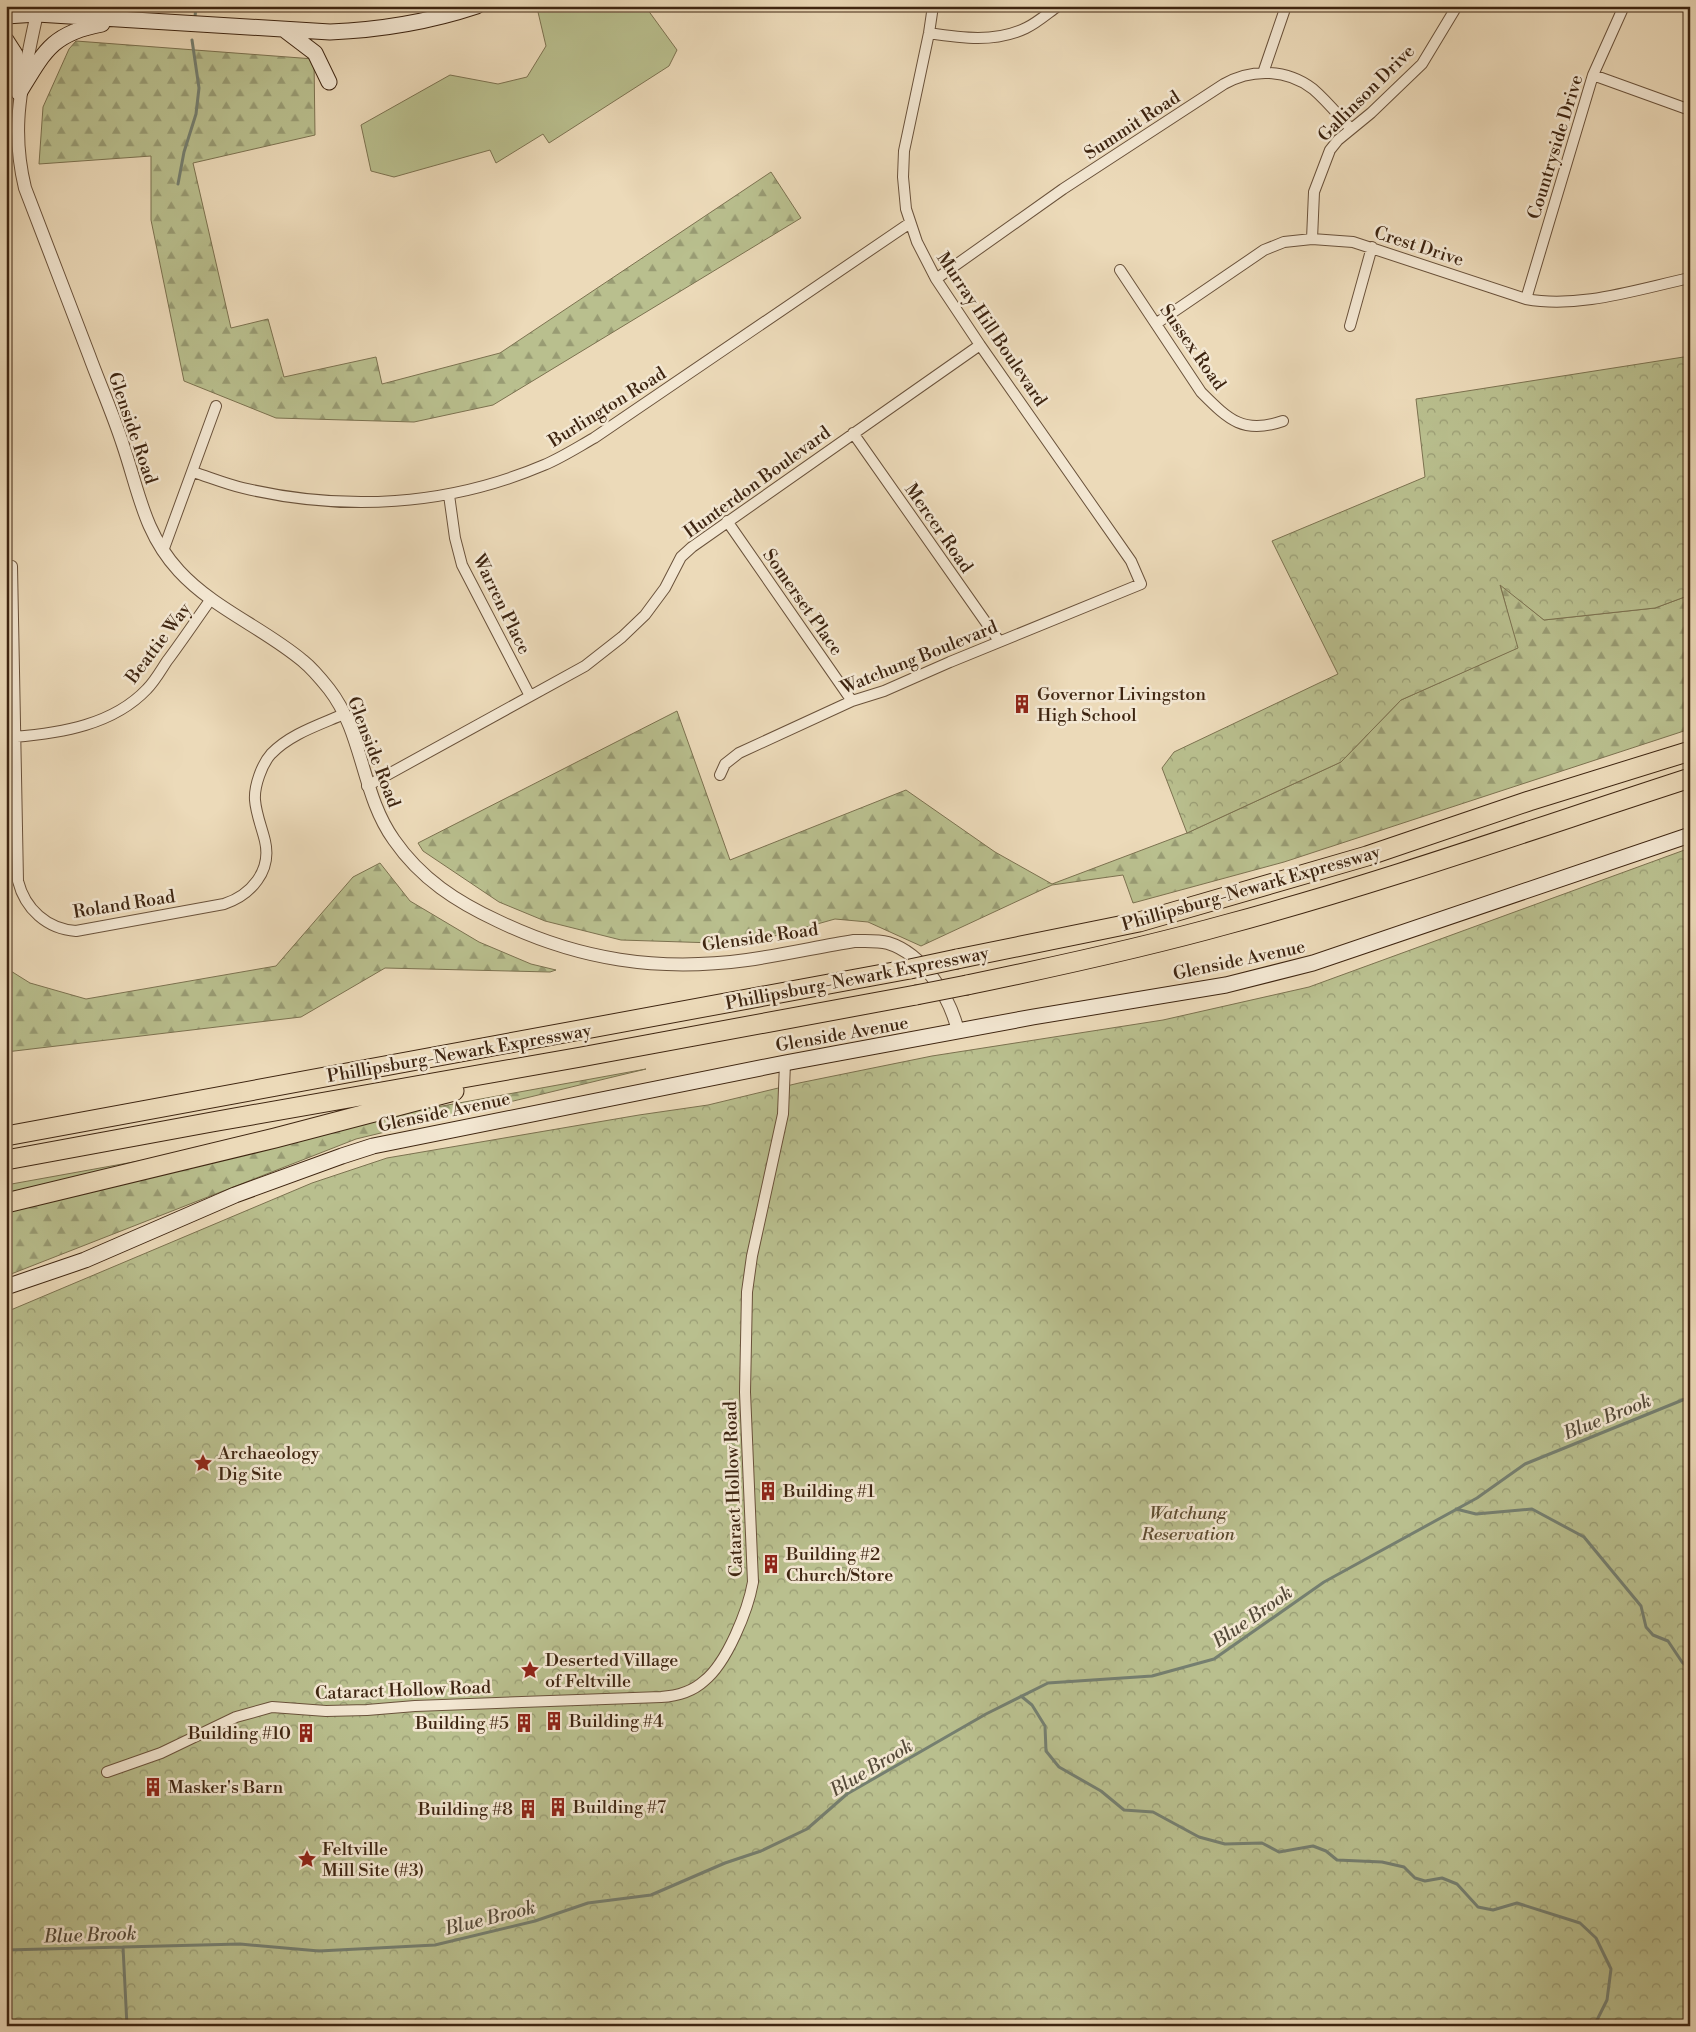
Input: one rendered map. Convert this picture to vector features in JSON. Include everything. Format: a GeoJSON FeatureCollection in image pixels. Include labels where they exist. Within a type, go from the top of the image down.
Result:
{"type":"FeatureCollection","features":[{"type":"Feature","properties":{"kind":"highway","name":"Phillipsburg-Newark Expressway"},"geometry":{"type":"LineString","coordinates":[[6,1136],[910,969],[1139,922],[1367,856],[1529,801],[1690,750]]}},
{"type":"Feature","properties":{"kind":"highway","name":"Phillipsburg-Newark Expressway"},"geometry":{"type":"LineString","coordinates":[[6,1160],[581,1058],[916,995],[1147,945],[1228,924],[1370,882],[1690,778]]}},
{"type":"Feature","properties":{"kind":"highway"},"geometry":{"type":"LineString","coordinates":[[6,1203],[275,1138],[581,1058]]}},
{"type":"Feature","properties":{"kind":"main road"},"geometry":{"type":"LineString","coordinates":[[86,6],[126,20]]}},
{"type":"Feature","properties":{"kind":"main road"},"geometry":{"type":"LineString","coordinates":[[6,16],[38,10],[126,20],[286,31],[330,32],[401,26],[432,20],[477,6]]}},
{"type":"Feature","properties":{"kind":"main road"},"geometry":{"type":"LineString","coordinates":[[19,93],[40,59],[60,39],[83,28],[126,20]]}},
{"type":"Feature","properties":{"kind":"main road"},"geometry":{"type":"LineString","coordinates":[[286,31],[315,53],[329,82]]}},
{"type":"Feature","properties":{"kind":"main road"},"geometry":{"type":"LineString","coordinates":[[6,40],[15,54],[19,93]]}},
{"type":"Feature","properties":{"kind":"main road","name":"Glenside Avenue"},"geometry":{"type":"LineString","coordinates":[[6,1287],[85,1260],[234,1195],[373,1146],[784,1063],[1226,985],[1312,963],[1690,835]]}},
{"type":"Feature","properties":{"kind":"street","name":"Murray Hill Boulevard"},"geometry":{"type":"LineString","coordinates":[[933,6],[904,150],[903,177],[910,223],[917,242],[936,279],[1131,561],[1140,584]]}},
{"type":"Feature","properties":{"kind":"street"},"geometry":{"type":"LineString","coordinates":[[929,33],[965,38],[1001,37],[1026,28],[1058,6]]}},
{"type":"Feature","properties":{"kind":"street"},"geometry":{"type":"LineString","coordinates":[[1263,73],[1286,6]]}},
{"type":"Feature","properties":{"kind":"street","name":"Gallinson Drive"},"geometry":{"type":"LineString","coordinates":[[1312,239],[1314,192],[1322,166],[1330,150],[1422,64],[1457,6]]}},
{"type":"Feature","properties":{"kind":"street","name":"Countryside Drive"},"geometry":{"type":"LineString","coordinates":[[1526,299],[1594,75],[1624,6]]}},
{"type":"Feature","properties":{"kind":"street","name":"Glenside Road"},"geometry":{"type":"LineString","coordinates":[[38,10],[19,93],[17,134],[25,188],[123,444],[144,516],[163,551],[178,571],[211,599],[269,636],[304,662],[333,695],[344,714],[357,746],[379,816],[393,839],[416,867],[434,884],[458,901],[515,929],[562,947],[632,963],[669,964],[747,960],[854,941],[888,943],[904,951],[938,984],[954,1018],[958,1032]]}},
{"type":"Feature","properties":{"kind":"street","name":"Summit Road"},"geometry":{"type":"LineString","coordinates":[[936,279],[1063,189],[1224,84],[1239,77],[1263,73],[1287,76],[1309,86],[1351,129]]}},
{"type":"Feature","properties":{"kind":"street"},"geometry":{"type":"LineString","coordinates":[[1594,75],[1690,110]]}},
{"type":"Feature","properties":{"kind":"street","name":"Burlington Road"},"geometry":{"type":"LineString","coordinates":[[192,472],[242,488],[316,501],[363,503],[410,501],[449,495],[502,481],[545,465],[594,438],[910,223]]}},
{"type":"Feature","properties":{"kind":"street","name":"Crest Drive"},"geometry":{"type":"LineString","coordinates":[[1157,323],[1264,250],[1284,242],[1312,239],[1339,239],[1372,247],[1526,299],[1542,302],[1570,302],[1690,278]]}},
{"type":"Feature","properties":{"kind":"street"},"geometry":{"type":"LineString","coordinates":[[1350,326],[1372,247]]}},
{"type":"Feature","properties":{"kind":"street","name":"Sussex Road"},"geometry":{"type":"LineString","coordinates":[[1120,270],[1157,323],[1201,392],[1217,408],[1232,420],[1256,427],[1283,421]]}},
{"type":"Feature","properties":{"kind":"street","name":"Hunterdon Boulevard"},"geometry":{"type":"LineString","coordinates":[[368,786],[585,666],[622,637],[645,615],[664,588],[681,558],[701,540],[980,345]]}},
{"type":"Feature","properties":{"kind":"street"},"geometry":{"type":"LineString","coordinates":[[163,551],[216,406]]}},
{"type":"Feature","properties":{"kind":"street","name":"Mercer Road"},"geometry":{"type":"LineString","coordinates":[[853,433],[999,642]]}},
{"type":"Feature","properties":{"kind":"street","name":"Warren Place"},"geometry":{"type":"LineString","coordinates":[[449,495],[455,538],[462,565],[530,696]]}},
{"type":"Feature","properties":{"kind":"street","name":"Somerset Place"},"geometry":{"type":"LineString","coordinates":[[727,521],[852,701]]}},
{"type":"Feature","properties":{"kind":"street","name":"Roland Road"},"geometry":{"type":"LineString","coordinates":[[12,566],[14,737],[19,887],[24,899],[42,919],[59,928],[76,931],[224,904],[235,901],[249,891],[262,872],[267,854],[255,801],[258,782],[266,760],[288,739],[344,714]]}},
{"type":"Feature","properties":{"kind":"street","name":"Watchung Boulevard"},"geometry":{"type":"LineString","coordinates":[[720,775],[725,764],[739,752],[852,701],[884,691],[1140,584]]}},
{"type":"Feature","properties":{"kind":"street","name":"Beattie Way"},"geometry":{"type":"LineString","coordinates":[[14,737],[56,734],[88,725],[113,714],[132,702],[148,689],[211,599]]}},
{"type":"Feature","properties":{"kind":"street","name":"Cataract Hollow Road"},"geometry":{"type":"LineString","coordinates":[[107,1772],[161,1754],[236,1717],[272,1707],[326,1711],[367,1710],[415,1706],[661,1697],[686,1692],[711,1675],[734,1636],[748,1606],[753,1582],[745,1392],[747,1292],[752,1256],[783,1114],[784,1063]]}},
{"type":"Feature","properties":{"kind":"green space"},"geometry":{"type":"Polygon","coordinates":[[[261,6],[349,6],[347,10],[261,6]]]}},
{"type":"Feature","properties":{"kind":"green space"},"geometry":{"type":"Polygon","coordinates":[[[544,6],[645,6],[677,50],[669,66],[549,143],[543,134],[496,163],[490,150],[394,177],[371,171],[361,125],[450,75],[498,84],[527,77],[546,46],[538,12],[544,6]]]}},
{"type":"Feature","properties":{"kind":"green space"},"geometry":{"type":"Polygon","coordinates":[[[76,41],[314,59],[315,135],[193,163],[231,328],[268,319],[284,377],[376,357],[382,384],[500,353],[771,172],[801,218],[493,405],[414,422],[276,418],[184,381],[151,220],[151,156],[39,164],[43,107],[69,49],[76,41]]]}},
{"type":"Feature","properties":{"kind":"green space"},"geometry":{"type":"Polygon","coordinates":[[[1690,356],[1690,595],[1655,608],[1544,620],[1500,585],[1518,648],[1401,700],[1341,762],[1187,833],[1162,768],[1174,752],[1338,674],[1272,541],[1425,477],[1416,399],[1690,356]]]}},
{"type":"Feature","properties":{"kind":"green space"},"geometry":{"type":"Polygon","coordinates":[[[1500,584],[1544,620],[1655,608],[1690,595],[1690,729],[1284,862],[1133,903],[1123,875],[1052,885],[921,946],[868,922],[835,919],[746,944],[621,940],[545,921],[499,902],[423,851],[418,843],[677,711],[730,860],[906,790],[995,852],[1052,884],[1187,833],[1341,762],[1401,700],[1517,648],[1500,584]]]}},
{"type":"Feature","properties":{"kind":"green space","name":"Watchung Reservation"},"geometry":{"type":"Polygon","coordinates":[[[1690,848],[1690,2026],[6,2026],[6,1312],[312,1183],[387,1158],[708,1105],[799,1083],[932,1056],[1163,1020],[1309,987],[1690,848]]]}},
{"type":"Feature","properties":{"kind":"green space"},"geometry":{"type":"Polygon","coordinates":[[[380,863],[410,901],[479,942],[531,964],[556,970],[550,972],[385,968],[301,1017],[6,1052],[6,968],[30,983],[86,999],[276,966],[353,877],[380,863]]]}},
{"type":"Feature","properties":{"kind":"green space"},"geometry":{"type":"Polygon","coordinates":[[[646,1069],[356,1139],[6,1276],[6,1204],[233,1144],[646,1069]]]}},
{"type":"Feature","properties":{"kind":"green space"},"geometry":{"type":"Polygon","coordinates":[[[233,1144],[6,1204],[6,1185],[233,1144]]]}},
{"type":"Feature","properties":{"kind":"waterway"},"geometry":{"type":"LineString","coordinates":[[195,17],[196,6]]}},
{"type":"Feature","properties":{"kind":"waterway"},"geometry":{"type":"LineString","coordinates":[[178,184],[184,152],[196,114],[199,88],[192,40]]}},
{"type":"Feature","properties":{"kind":"waterway","name":"Blue Brook"},"geometry":{"type":"LineString","coordinates":[[6,1950],[240,1944],[319,1951],[435,1945],[535,1921],[588,1903],[651,1895],[725,1863],[761,1851],[807,1829],[847,1794],[986,1714],[1048,1683],[1152,1676],[1214,1659],[1324,1582],[1477,1498],[1525,1464],[1690,1397]]}},
{"type":"Feature","properties":{"kind":"waterway"},"geometry":{"type":"LineString","coordinates":[[1456,1509],[1476,1514],[1532,1509],[1584,1537],[1641,1606],[1646,1627],[1653,1635],[1668,1641],[1682,1662],[1690,1669]]}},
{"type":"Feature","properties":{"kind":"waterway"},"geometry":{"type":"LineString","coordinates":[[1021,1696],[1032,1705],[1045,1726],[1046,1751],[1059,1767],[1101,1791],[1124,1810],[1153,1812],[1199,1837],[1225,1844],[1262,1843],[1279,1852],[1313,1846],[1326,1851],[1337,1860],[1382,1862],[1404,1867],[1415,1878],[1425,1881],[1442,1878],[1457,1884],[1478,1907],[1493,1910],[1517,1903],[1580,1923],[1596,1938],[1611,1969],[1607,2000],[1594,2026]]}},
{"type":"Feature","properties":{"kind":"waterway"},"geometry":{"type":"LineString","coordinates":[[123,1947],[127,2026]]}},
{"type":"Feature","properties":{"kind":"place","name":"Governor Livingston High School"},"geometry":{"type":"Point","coordinates":[1022,704]}},
{"type":"Feature","properties":{"kind":"place","name":"Archaeology Dig Site"},"geometry":{"type":"Point","coordinates":[203,1463]}},
{"type":"Feature","properties":{"kind":"place","name":"Building #1"},"geometry":{"type":"Point","coordinates":[768,1491]}},
{"type":"Feature","properties":{"kind":"place","name":"Building #2 Church/Store"},"geometry":{"type":"Point","coordinates":[771,1564]}},
{"type":"Feature","properties":{"kind":"place","name":"Deserted Village of Feltville"},"geometry":{"type":"Point","coordinates":[530,1670]}},
{"type":"Feature","properties":{"kind":"place","name":"Building #4"},"geometry":{"type":"Point","coordinates":[554,1721]}},
{"type":"Feature","properties":{"kind":"place","name":"Building #5"},"geometry":{"type":"Point","coordinates":[524,1723]}},
{"type":"Feature","properties":{"kind":"place","name":"Building #10"},"geometry":{"type":"Point","coordinates":[306,1733]}},
{"type":"Feature","properties":{"kind":"place","name":"Masker's Barn"},"geometry":{"type":"Point","coordinates":[153,1787]}},
{"type":"Feature","properties":{"kind":"place","name":"Building #7"},"geometry":{"type":"Point","coordinates":[558,1807]}},
{"type":"Feature","properties":{"kind":"place","name":"Building #8"},"geometry":{"type":"Point","coordinates":[528,1809]}},
{"type":"Feature","properties":{"kind":"place","name":"Feltville Mill Site (#3)"},"geometry":{"type":"Point","coordinates":[307,1859]}}]}
